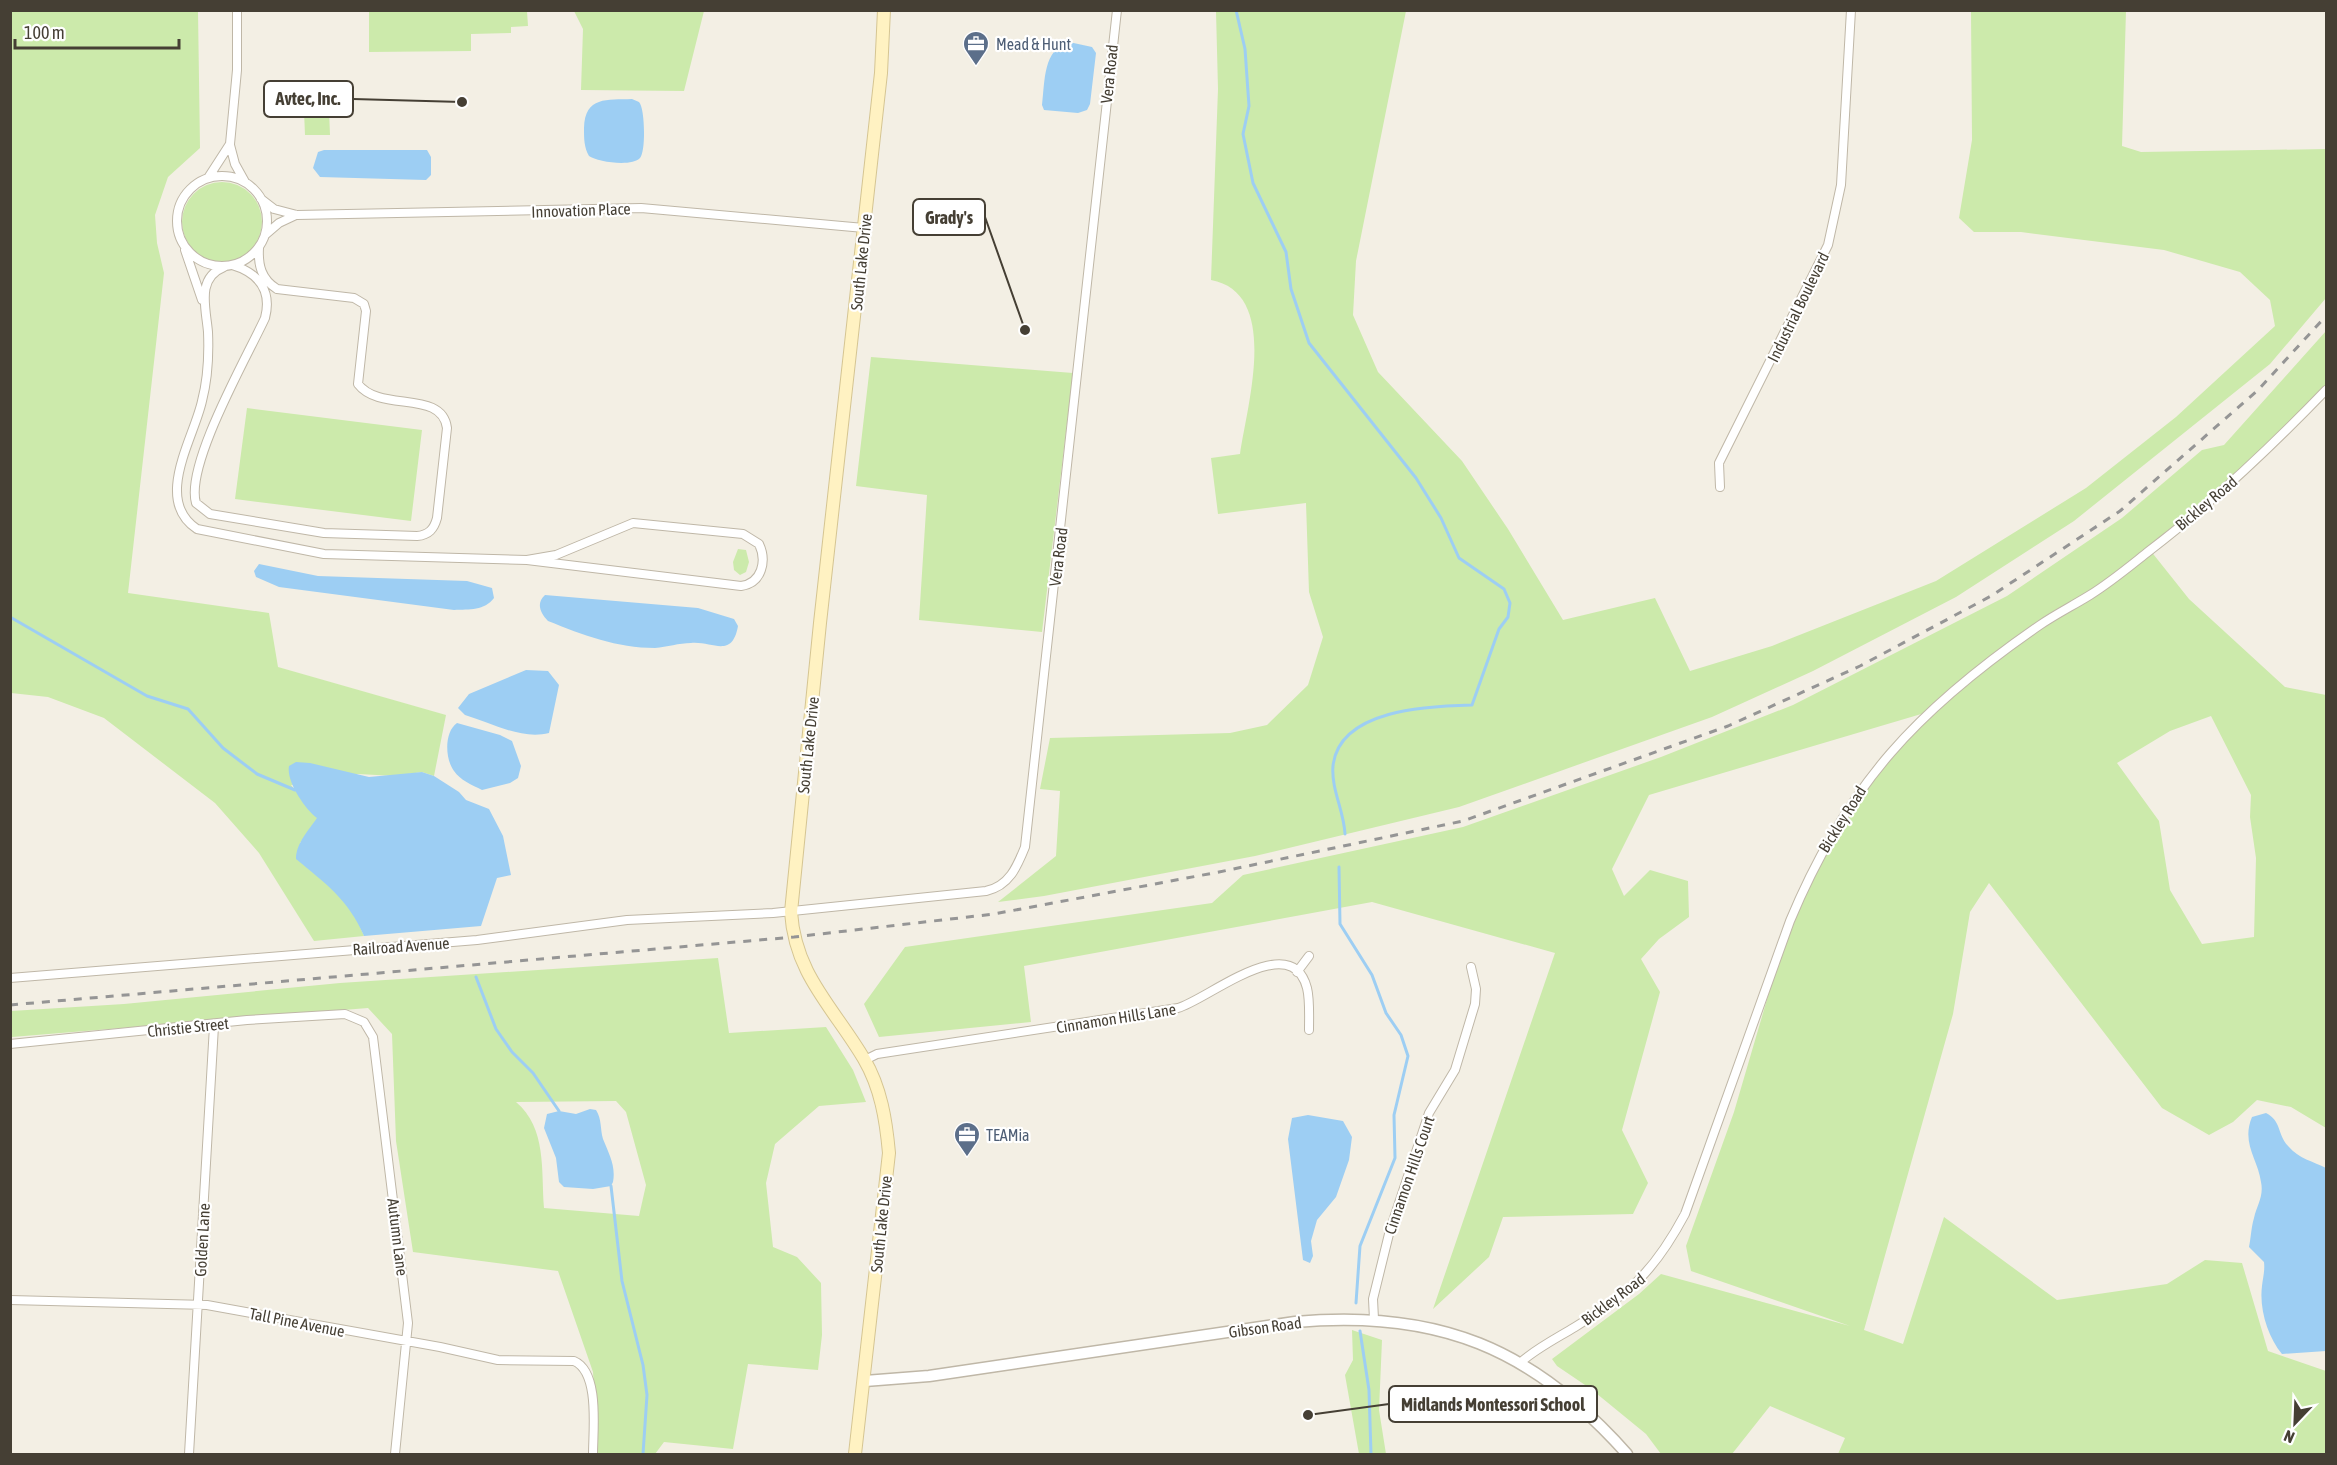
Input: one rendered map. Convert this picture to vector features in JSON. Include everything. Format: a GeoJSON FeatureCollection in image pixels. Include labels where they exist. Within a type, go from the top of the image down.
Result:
{"type":"FeatureCollection","features":[{"type":"Feature","properties":{"kind":"main road","name":"South Lake Drive"},"geometry":{"type":"LineString","coordinates":[[855,1455],[889,1153],[882,1102],[865,1060],[807,976],[794,937],[791,912],[820,623],[881,73],[885,11]]}},
{"type":"Feature","properties":{"kind":"street"},"geometry":{"type":"LineString","coordinates":[[237,10],[237,70],[230,144],[235,164],[246,183],[261,199],[267,223],[259,248],[251,256],[214,272],[207,282],[205,306],[209,351],[205,391],[182,462],[177,491],[182,515],[191,526],[207,533],[324,554],[526,560],[741,586],[750,584],[758,577],[763,560],[759,544],[743,534],[639,522],[620,526],[556,555],[526,560]]}},
{"type":"Feature","properties":{"kind":"street","name":"Vera Road"},"geometry":{"type":"LineString","coordinates":[[791,912],[995,889],[1012,875],[1025,847],[1117,10]]}},
{"type":"Feature","properties":{"kind":"street","name":"Industrial Boulevard"},"geometry":{"type":"LineString","coordinates":[[1720,487],[1719,463],[1828,245],[1841,185],[1851,10]]}},
{"type":"Feature","properties":{"kind":"street"},"geometry":{"type":"LineString","coordinates":[[208,178],[230,144]]}},
{"type":"Feature","properties":{"kind":"street"},"geometry":{"type":"LineString","coordinates":[[205,306],[177,227],[179,206],[196,184],[208,178],[234,178],[246,183]]}},
{"type":"Feature","properties":{"kind":"street","name":"Innovation Place"},"geometry":{"type":"LineString","coordinates":[[261,199],[274,208],[297,215],[641,208],[864,228]]}},
{"type":"Feature","properties":{"kind":"street","name":"Innovation Place"},"geometry":{"type":"LineString","coordinates":[[265,235],[279,223],[297,215]]}},
{"type":"Feature","properties":{"kind":"street"},"geometry":{"type":"LineString","coordinates":[[184,247],[195,258],[209,265],[247,270],[260,282],[267,296],[267,310],[199,463],[194,492],[196,503],[210,514],[324,533],[417,536],[426,534],[433,528],[437,518],[447,428],[444,416],[436,408],[375,398],[364,393],[358,384],[366,311],[362,302],[277,289],[267,282],[261,271],[259,248]]}},
{"type":"Feature","properties":{"kind":"street","name":"Bickley Road"},"geometry":{"type":"LineString","coordinates":[[1521,1362],[1634,1287],[1672,1239],[1685,1214],[1790,921],[1809,876],[1848,806],[1884,759],[1952,691],[2040,625],[2093,593],[2198,512],[2259,457],[2326,390]]}},
{"type":"Feature","properties":{"kind":"street","name":"Railroad Avenue"},"geometry":{"type":"LineString","coordinates":[[10,978],[477,940],[627,920],[791,912]]}},
{"type":"Feature","properties":{"kind":"street"},"geometry":{"type":"LineString","coordinates":[[1309,956],[1297,972],[1307,989],[1309,1030]]}},
{"type":"Feature","properties":{"kind":"street","name":"Cinnamon Hills Lane"},"geometry":{"type":"LineString","coordinates":[[865,1060],[877,1054],[1178,1008],[1196,1002],[1242,974],[1268,965],[1283,964],[1297,972]]}},
{"type":"Feature","properties":{"kind":"street","name":"Cinnamon Hills Court"},"geometry":{"type":"LineString","coordinates":[[1374,1319],[1373,1299],[1390,1230],[1429,1113],[1455,1070],[1475,1004],[1476,989],[1471,968]]}},
{"type":"Feature","properties":{"kind":"street","name":"Christie Street"},"geometry":{"type":"LineString","coordinates":[[10,1044],[213,1026],[247,1020],[345,1014],[364,1022]]}},
{"type":"Feature","properties":{"kind":"street","name":"Autumn Lane"},"geometry":{"type":"LineString","coordinates":[[364,1022],[373,1037],[406,1303],[408,1342],[395,1455]]}},
{"type":"Feature","properties":{"kind":"street","name":"Golden Lane"},"geometry":{"type":"LineString","coordinates":[[189,1455],[213,1026]]}},
{"type":"Feature","properties":{"kind":"street","name":"Tall Pine Avenue"},"geometry":{"type":"LineString","coordinates":[[10,1300],[199,1305],[498,1360],[528,1362],[568,1360],[580,1363],[588,1373],[591,1393],[593,1455]]}},
{"type":"Feature","properties":{"kind":"street","name":"Gibson Road"},"geometry":{"type":"LineString","coordinates":[[865,1380],[929,1376],[1295,1322],[1345,1318],[1374,1319],[1408,1323],[1451,1334],[1521,1362],[1586,1410],[1627,1455]]}},
{"type":"Feature","properties":{"kind":"green space"},"geometry":{"type":"Polygon","coordinates":[[[11,11],[198,11],[200,148],[168,177],[155,215],[157,243],[164,273],[128,593],[269,613],[278,667],[446,715],[434,776],[422,772],[395,776],[358,774],[291,785],[318,818],[300,843],[310,870],[330,885],[354,913],[364,936],[314,941],[259,853],[215,803],[104,718],[48,697],[11,693],[11,11]]]}},
{"type":"Feature","properties":{"kind":"green space"},"geometry":{"type":"Polygon","coordinates":[[[369,11],[527,11],[528,26],[511,27],[511,33],[471,34],[471,51],[369,52],[369,11]]]}},
{"type":"Feature","properties":{"kind":"green space"},"geometry":{"type":"Polygon","coordinates":[[[574,11],[704,11],[684,91],[581,90],[583,29],[574,11]]]}},
{"type":"Feature","properties":{"kind":"green space"},"geometry":{"type":"Polygon","coordinates":[[[1216,11],[1406,11],[1356,261],[1353,315],[1378,372],[1462,461],[1508,529],[1563,620],[1655,598],[1690,671],[1772,646],[1936,581],[2086,488],[2176,417],[2275,326],[2270,300],[2240,272],[2164,250],[2021,232],[1974,232],[1959,218],[1972,140],[1971,11],[2126,11],[2122,146],[2141,152],[2326,149],[2326,298],[2270,364],[2074,521],[1956,597],[1813,671],[1712,717],[1459,807],[1255,856],[1044,896],[998,902],[1056,856],[1060,791],[1040,789],[1050,738],[1230,733],[1267,725],[1308,685],[1323,637],[1309,592],[1306,503],[1218,514],[1211,458],[1240,454],[1254,354],[1253,328],[1246,306],[1233,289],[1211,280],[1218,89],[1216,11]]]}},
{"type":"Feature","properties":{"kind":"green space"},"geometry":{"type":"Polygon","coordinates":[[[329,110],[330,135],[305,135],[304,111],[329,110]]]}},
{"type":"Feature","properties":{"kind":"green space"},"geometry":{"type":"Polygon","coordinates":[[[222,182],[237,185],[250,194],[259,207],[262,222],[259,237],[250,250],[237,259],[222,262],[207,259],[194,250],[185,237],[182,222],[185,207],[194,194],[207,185],[222,182]]]}},
{"type":"Feature","properties":{"kind":"green space"},"geometry":{"type":"Polygon","coordinates":[[[2326,331],[2326,390],[2289,429],[2150,550],[2189,599],[2285,687],[2326,695],[2326,1128],[2291,1107],[2257,1100],[2233,1122],[2209,1135],[2162,1108],[1989,883],[1970,912],[1953,1014],[1864,1330],[1903,1344],[1944,1217],[2057,1300],[2167,1284],[2205,1260],[2242,1263],[2268,1351],[2326,1371],[2326,1454],[1838,1454],[1845,1438],[1770,1406],[1732,1454],[1661,1454],[1646,1434],[1591,1389],[1557,1366],[1552,1359],[1639,1294],[1661,1274],[1850,1326],[1691,1271],[1686,1246],[1734,1112],[1790,921],[1848,806],[1928,712],[1649,795],[1612,869],[1624,896],[1650,870],[1688,881],[1689,917],[1659,939],[1641,959],[1660,992],[1622,1130],[1648,1183],[1633,1214],[1503,1217],[1489,1257],[1433,1309],[1555,953],[1372,902],[1024,966],[1031,1022],[879,1037],[864,1004],[905,947],[1212,903],[1243,875],[1463,827],[1661,757],[1793,705],[2007,596],[2122,518],[2202,450],[2224,445],[2326,331]],[[2211,716],[2170,731],[2117,763],[2159,821],[2170,890],[2202,944],[2254,937],[2256,858],[2250,817],[2251,795],[2211,716]]]}},
{"type":"Feature","properties":{"kind":"green space"},"geometry":{"type":"Polygon","coordinates":[[[871,357],[1073,373],[1042,632],[919,620],[927,495],[856,486],[871,357]]]}},
{"type":"Feature","properties":{"kind":"green space"},"geometry":{"type":"Polygon","coordinates":[[[247,408],[422,430],[411,521],[235,499],[247,408]]]}},
{"type":"Feature","properties":{"kind":"green space"},"geometry":{"type":"Polygon","coordinates":[[[738,549],[746,550],[749,562],[746,572],[740,575],[734,570],[733,562],[738,549]]]}},
{"type":"Feature","properties":{"kind":"green space"},"geometry":{"type":"Polygon","coordinates":[[[718,958],[729,1033],[826,1027],[853,1070],[866,1102],[819,1106],[775,1144],[766,1183],[773,1247],[797,1257],[821,1283],[822,1335],[818,1370],[748,1364],[733,1449],[664,1442],[655,1454],[598,1454],[593,1372],[558,1271],[413,1252],[396,1141],[392,1034],[368,1008],[12,1037],[11,1011],[124,1004],[340,983],[718,958]],[[616,1101],[516,1102],[526,1112],[538,1137],[544,1208],[639,1216],[646,1185],[626,1112],[616,1101]]]}},
{"type":"Feature","properties":{"kind":"green space"},"geometry":{"type":"Polygon","coordinates":[[[1352,1330],[1382,1340],[1379,1410],[1386,1454],[1359,1454],[1345,1375],[1353,1360],[1352,1330]]]}},
{"type":"Feature","properties":{"kind":"water"},"geometry":{"type":"Polygon","coordinates":[[[1069,42],[1092,47],[1096,53],[1090,104],[1087,110],[1078,113],[1044,110],[1042,105],[1047,67],[1054,51],[1069,42]]]}},
{"type":"Feature","properties":{"kind":"water"},"geometry":{"type":"Polygon","coordinates":[[[632,99],[639,102],[643,112],[644,139],[640,158],[636,161],[614,163],[589,156],[585,146],[584,132],[588,110],[593,105],[606,100],[632,99]]]}},
{"type":"Feature","properties":{"kind":"water"},"geometry":{"type":"Polygon","coordinates":[[[324,150],[427,150],[431,157],[431,175],[426,180],[320,177],[313,168],[318,152],[324,150]]]}},
{"type":"Feature","properties":{"kind":"water"},"geometry":{"type":"Polygon","coordinates":[[[259,564],[318,576],[467,581],[492,588],[494,598],[481,607],[454,610],[279,587],[256,577],[254,571],[259,564]]]}},
{"type":"Feature","properties":{"kind":"water"},"geometry":{"type":"Polygon","coordinates":[[[545,595],[698,608],[734,619],[738,626],[735,636],[726,645],[691,643],[655,648],[627,646],[587,636],[548,621],[540,608],[545,595]]]}},
{"type":"Feature","properties":{"kind":"water"},"geometry":{"type":"Polygon","coordinates":[[[526,670],[548,671],[559,685],[549,733],[538,735],[507,730],[465,715],[458,708],[469,694],[526,670]]]}},
{"type":"Feature","properties":{"kind":"water"},"geometry":{"type":"Polygon","coordinates":[[[457,723],[500,735],[512,741],[521,766],[518,778],[510,783],[482,790],[460,777],[451,766],[447,746],[450,733],[457,723]]]}},
{"type":"Feature","properties":{"kind":"water"},"geometry":{"type":"Polygon","coordinates":[[[296,762],[310,763],[369,777],[422,772],[434,776],[459,792],[466,800],[489,809],[503,836],[511,875],[497,878],[481,926],[364,936],[343,902],[296,859],[301,842],[317,818],[302,802],[290,779],[289,766],[296,762]]]}},
{"type":"Feature","properties":{"kind":"water"},"geometry":{"type":"Polygon","coordinates":[[[590,1109],[596,1110],[599,1117],[603,1139],[613,1165],[613,1182],[611,1186],[593,1189],[564,1187],[559,1182],[556,1158],[544,1128],[547,1114],[559,1111],[576,1114],[590,1109]]]}},
{"type":"Feature","properties":{"kind":"water"},"geometry":{"type":"Polygon","coordinates":[[[2266,1113],[2275,1120],[2285,1142],[2293,1151],[2326,1168],[2326,1351],[2282,1354],[2273,1339],[2263,1313],[2261,1295],[2264,1262],[2249,1247],[2262,1187],[2248,1135],[2252,1117],[2266,1113]]]}},
{"type":"Feature","properties":{"kind":"water"},"geometry":{"type":"Polygon","coordinates":[[[1308,1115],[1343,1121],[1352,1137],[1349,1160],[1336,1197],[1317,1220],[1311,1241],[1313,1256],[1310,1263],[1303,1260],[1288,1139],[1292,1118],[1308,1115]]]}},
{"type":"Feature","properties":{"kind":"waterway"},"geometry":{"type":"LineString","coordinates":[[1236,10],[1245,49],[1249,106],[1243,134],[1253,183],[1286,252],[1291,289],[1309,343],[1416,478],[1441,518],[1459,558],[1504,589],[1510,603],[1508,617],[1499,629],[1472,705],[1433,707],[1389,714],[1368,722],[1351,733],[1339,747],[1333,766],[1333,775],[1345,834]]}},
{"type":"Feature","properties":{"kind":"waterway"},"geometry":{"type":"LineString","coordinates":[[10,617],[147,696],[188,709],[223,748],[257,774],[295,790]]}},
{"type":"Feature","properties":{"kind":"waterway"},"geometry":{"type":"LineString","coordinates":[[1339,867],[1340,924],[1372,975],[1386,1013],[1401,1035],[1408,1056],[1394,1115],[1395,1158],[1360,1246],[1356,1303]]}},
{"type":"Feature","properties":{"kind":"waterway"},"geometry":{"type":"LineString","coordinates":[[476,977],[496,1029],[512,1052],[533,1073],[559,1111]]}},
{"type":"Feature","properties":{"kind":"waterway"},"geometry":{"type":"LineString","coordinates":[[611,1186],[622,1281],[643,1365],[647,1395],[643,1454]]}},
{"type":"Feature","properties":{"kind":"waterway"},"geometry":{"type":"LineString","coordinates":[[1360,1331],[1369,1390],[1371,1454]]}},
{"type":"Feature","properties":{"kind":"railway"},"geometry":{"type":"LineString","coordinates":[[10,1005],[794,937],[994,914],[1219,872],[1463,821],[1728,726],[1860,666],[1991,596],[2120,511],[2258,390],[2326,316]]}},
{"type":"Feature","properties":{"kind":"place","name":"Mead & Hunt"},"geometry":{"type":"Point","coordinates":[976,67]}},
{"type":"Feature","properties":{"kind":"place","name":"Avtec, Inc."},"geometry":{"type":"Point","coordinates":[462,102]}},
{"type":"Feature","properties":{"kind":"place","name":"Grady's"},"geometry":{"type":"Point","coordinates":[1025,330]}},
{"type":"Feature","properties":{"kind":"place","name":"TEAMia"},"geometry":{"type":"Point","coordinates":[967,1158]}},
{"type":"Feature","properties":{"kind":"place","name":"Midlands Montessori School"},"geometry":{"type":"Point","coordinates":[1308,1415]}}]}
